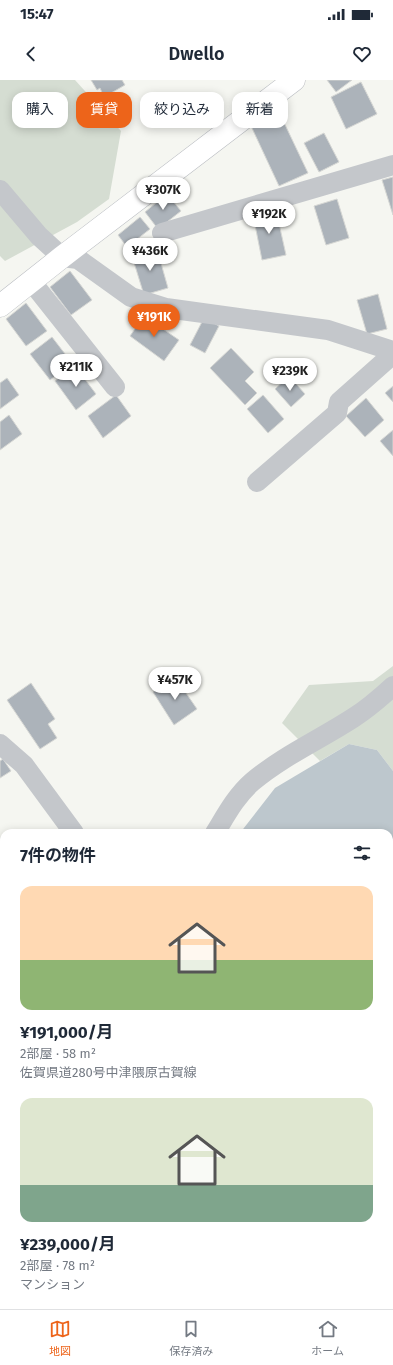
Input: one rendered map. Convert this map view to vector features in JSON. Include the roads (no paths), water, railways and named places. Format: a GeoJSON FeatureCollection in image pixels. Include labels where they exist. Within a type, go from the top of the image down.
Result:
{"type":"FeatureCollection","features":[{"type":"Feature","properties":{"kind":"main road"},"geometry":{"type":"LineString","coordinates":[[0,306],[294,80]]}},
{"type":"Feature","properties":{"kind":"street"},"geometry":{"type":"LineString","coordinates":[[162,233],[393,165]]}},
{"type":"Feature","properties":{"kind":"street"},"geometry":{"type":"LineString","coordinates":[[0,190],[39,236],[62,257],[78,259],[131,297],[166,308],[328,330],[393,350]]}},
{"type":"Feature","properties":{"kind":"street"},"geometry":{"type":"LineString","coordinates":[[31,281],[115,387]]}},
{"type":"Feature","properties":{"kind":"street"},"geometry":{"type":"LineString","coordinates":[[257,482],[337,413],[338,402],[393,354]]}},
{"type":"Feature","properties":{"kind":"street"},"geometry":{"type":"LineString","coordinates":[[217,829],[234,801],[252,782],[281,760],[353,718],[378,700],[393,686]]}},
{"type":"Feature","properties":{"kind":"street"},"geometry":{"type":"LineString","coordinates":[[0,744],[24,765],[71,829]]}}]}
